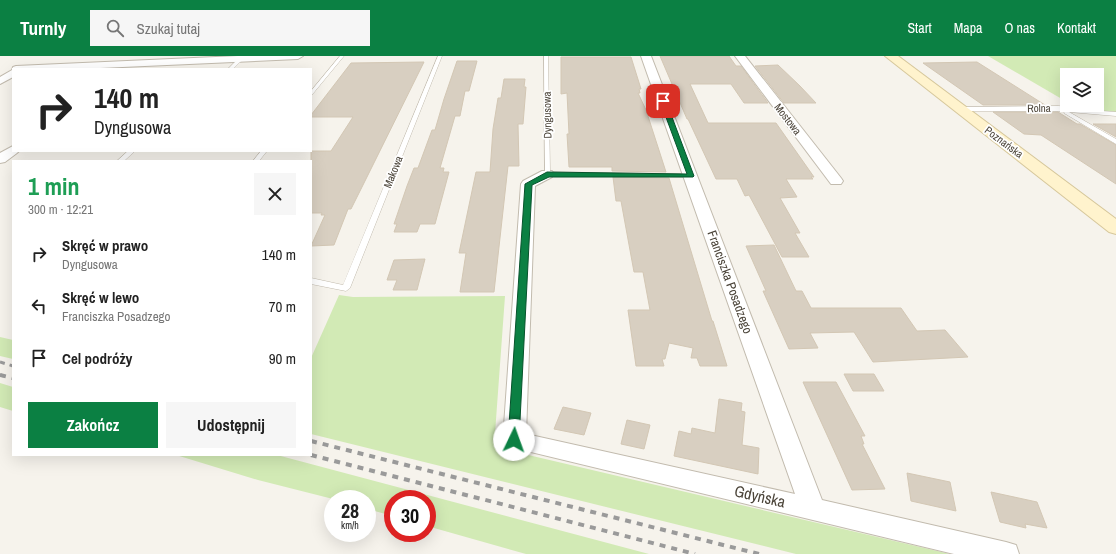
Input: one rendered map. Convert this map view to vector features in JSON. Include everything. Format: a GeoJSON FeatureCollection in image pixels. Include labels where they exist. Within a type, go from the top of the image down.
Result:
{"type":"FeatureCollection","features":[{"type":"Feature","properties":{"kind":"main road","name":"Poznańska"},"geometry":{"type":"LineString","coordinates":[[891,56],[1116,228]]}},
{"type":"Feature","properties":{"kind":"street"},"geometry":{"type":"LineString","coordinates":[[41,68],[298,56]]}},
{"type":"Feature","properties":{"kind":"street","name":"Franciszka Posadzego"},"geometry":{"type":"LineString","coordinates":[[646,56],[813,509]]}},
{"type":"Feature","properties":{"kind":"street","name":"Mostowa"},"geometry":{"type":"LineString","coordinates":[[740,56],[836,181]]}},
{"type":"Feature","properties":{"kind":"street"},"geometry":{"type":"LineString","coordinates":[[139,68],[147,63]]}},
{"type":"Feature","properties":{"kind":"street"},"geometry":{"type":"LineString","coordinates":[[0,70],[12,69]]}},
{"type":"Feature","properties":{"kind":"street"},"geometry":{"type":"LineString","coordinates":[[0,81],[12,74]]}},
{"type":"Feature","properties":{"kind":"street"},"geometry":{"type":"LineString","coordinates":[[0,159],[12,151]]}},
{"type":"Feature","properties":{"kind":"street","name":"Gdyńska"},"geometry":{"type":"LineString","coordinates":[[547,174],[528,184],[514,440],[1006,554]]}},
{"type":"Feature","properties":{"kind":"lane"},"geometry":{"type":"LineString","coordinates":[[312,93],[342,56]]}},
{"type":"Feature","properties":{"kind":"lane","name":"Makowa"},"geometry":{"type":"LineString","coordinates":[[312,281],[346,288],[440,56]]}},
{"type":"Feature","properties":{"kind":"lane","name":"Dyngusowa"},"geometry":{"type":"LineString","coordinates":[[546,56],[547,174]]}},
{"type":"Feature","properties":{"kind":"lane"},"geometry":{"type":"LineString","coordinates":[[231,68],[242,58]]}},
{"type":"Feature","properties":{"kind":"lane"},"geometry":{"type":"LineString","coordinates":[[1059,108],[1116,142]]}},
{"type":"Feature","properties":{"kind":"lane","name":"Rolna"},"geometry":{"type":"LineString","coordinates":[[961,109],[1059,108],[1074,111],[1116,114]]}},
{"type":"Feature","properties":{"kind":"lane"},"geometry":{"type":"LineString","coordinates":[[121,160],[131,152]]}},
{"type":"Feature","properties":{"kind":"lane"},"geometry":{"type":"LineString","coordinates":[[257,160],[263,152]]}},
{"type":"Feature","properties":{"kind":"lane"},"geometry":{"type":"LineString","coordinates":[[547,174],[691,176]]}},
{"type":"Feature","properties":{"kind":"green space"},"geometry":{"type":"Polygon","coordinates":[[[988,56],[1116,56],[1116,112],[1104,111],[1104,68],[1060,68],[1060,98],[988,56]]]}},
{"type":"Feature","properties":{"kind":"green space"},"geometry":{"type":"Polygon","coordinates":[[[339,295],[353,297],[505,296],[494,447],[950,554],[796,554],[312,434],[312,356],[339,295]]]}},
{"type":"Feature","properties":{"kind":"green space"},"geometry":{"type":"Polygon","coordinates":[[[0,337],[12,340],[12,359],[0,356],[0,337]]]}},
{"type":"Feature","properties":{"kind":"green space"},"geometry":{"type":"Polygon","coordinates":[[[0,383],[12,387],[12,411],[0,407],[0,383]]]}},
{"type":"Feature","properties":{"kind":"green space"},"geometry":{"type":"Polygon","coordinates":[[[179,456],[281,456],[409,490],[384,490],[384,514],[376,511],[376,490],[324,490],[324,497],[258,480],[179,456]]]}},
{"type":"Feature","properties":{"kind":"green space"},"geometry":{"type":"Polygon","coordinates":[[[436,497],[649,554],[526,554],[436,529],[436,497]]]}},
{"type":"Feature","properties":{"kind":"building"},"geometry":{"type":"Polygon","coordinates":[[[660,56],[729,56],[736,66],[741,66],[768,103],[744,103],[731,84],[690,84],[708,123],[776,123],[814,177],[811,177],[813,179],[786,179],[797,197],[780,198],[800,233],[795,233],[809,257],[782,257],[749,195],[745,196],[737,179],[716,179],[687,119],[660,56]]]}},
{"type":"Feature","properties":{"kind":"building"},"geometry":{"type":"Polygon","coordinates":[[[561,57],[631,57],[641,89],[639,89],[640,93],[638,93],[646,110],[666,172],[612,171],[612,167],[569,167],[567,93],[561,94],[561,57]]]}},
{"type":"Feature","properties":{"kind":"building"},"geometry":{"type":"Polygon","coordinates":[[[457,61],[477,61],[469,91],[465,91],[460,116],[455,116],[440,168],[444,168],[443,172],[449,172],[435,224],[420,224],[417,232],[394,232],[397,224],[394,224],[407,186],[414,168],[418,168],[432,130],[435,130],[457,61]]]}},
{"type":"Feature","properties":{"kind":"building"},"geometry":{"type":"Polygon","coordinates":[[[424,62],[351,209],[348,209],[334,245],[312,246],[325,215],[321,215],[322,213],[312,213],[311,152],[331,151],[353,117],[312,117],[312,114],[351,63],[424,62]]]}},
{"type":"Feature","properties":{"kind":"building"},"geometry":{"type":"Polygon","coordinates":[[[977,62],[1045,105],[983,105],[923,63],[977,62]]]}},
{"type":"Feature","properties":{"kind":"building"},"geometry":{"type":"Polygon","coordinates":[[[778,65],[816,103],[784,103],[755,66],[778,65]]]}},
{"type":"Feature","properties":{"kind":"building"},"geometry":{"type":"Polygon","coordinates":[[[504,79],[525,79],[524,87],[526,87],[523,124],[518,124],[519,166],[508,166],[494,292],[460,292],[466,253],[459,253],[476,172],[490,172],[493,129],[498,98],[501,98],[504,79]]]}},
{"type":"Feature","properties":{"kind":"building"},"geometry":{"type":"Polygon","coordinates":[[[993,112],[1058,112],[1116,145],[1116,184],[1041,135],[1024,134],[993,112]]]}},
{"type":"Feature","properties":{"kind":"building"},"geometry":{"type":"Polygon","coordinates":[[[1093,124],[1116,124],[1116,137],[1093,124]]]}},
{"type":"Feature","properties":{"kind":"building"},"geometry":{"type":"Polygon","coordinates":[[[613,177],[669,178],[727,366],[700,366],[697,358],[691,358],[693,348],[669,343],[665,359],[662,359],[664,366],[636,366],[628,310],[650,310],[643,272],[634,272],[621,201],[616,201],[613,177]]]}},
{"type":"Feature","properties":{"kind":"building"},"geometry":{"type":"Polygon","coordinates":[[[774,245],[796,291],[802,291],[811,308],[901,308],[917,331],[945,330],[968,357],[873,362],[854,332],[810,333],[818,348],[789,349],[763,291],[766,291],[746,246],[774,245]]]}},
{"type":"Feature","properties":{"kind":"building"},"geometry":{"type":"Polygon","coordinates":[[[425,259],[417,290],[393,290],[397,280],[387,280],[394,260],[425,259]]]}},
{"type":"Feature","properties":{"kind":"building"},"geometry":{"type":"Polygon","coordinates":[[[844,374],[874,374],[884,391],[853,391],[844,374]]]}},
{"type":"Feature","properties":{"kind":"building"},"geometry":{"type":"Polygon","coordinates":[[[803,382],[836,382],[865,436],[861,436],[864,444],[862,444],[885,489],[852,490],[803,382]]]}},
{"type":"Feature","properties":{"kind":"building"},"geometry":{"type":"Polygon","coordinates":[[[719,399],[742,403],[741,411],[745,412],[742,445],[759,448],[758,474],[674,456],[679,431],[691,434],[692,428],[715,433],[719,399]]]}},
{"type":"Feature","properties":{"kind":"building"},"geometry":{"type":"Polygon","coordinates":[[[563,407],[591,413],[584,435],[554,429],[563,407]]]}},
{"type":"Feature","properties":{"kind":"building"},"geometry":{"type":"Polygon","coordinates":[[[627,420],[650,425],[644,449],[621,444],[627,420]]]}},
{"type":"Feature","properties":{"kind":"building"},"geometry":{"type":"Polygon","coordinates":[[[907,473],[950,482],[956,511],[911,501],[907,473]]]}},
{"type":"Feature","properties":{"kind":"building"},"geometry":{"type":"Polygon","coordinates":[[[991,492],[1037,502],[1047,528],[1025,524],[1026,528],[1000,522],[991,492]]]}},
{"type":"Feature","properties":{"kind":"railway"},"geometry":{"type":"LineString","coordinates":[[0,362],[12,366]]}},
{"type":"Feature","properties":{"kind":"railway"},"geometry":{"type":"LineString","coordinates":[[4,376],[0,375],[12,378]]}},
{"type":"Feature","properties":{"kind":"railway"},"geometry":{"type":"LineString","coordinates":[[312,441],[759,554]]}},
{"type":"Feature","properties":{"kind":"railway"},"geometry":{"type":"LineString","coordinates":[[312,455],[695,554]]}},
{"type":"Feature","properties":{"kind":"route"},"geometry":{"type":"LineString","coordinates":[[514,440],[528,184],[547,174],[691,176],[663,101]]}}]}
